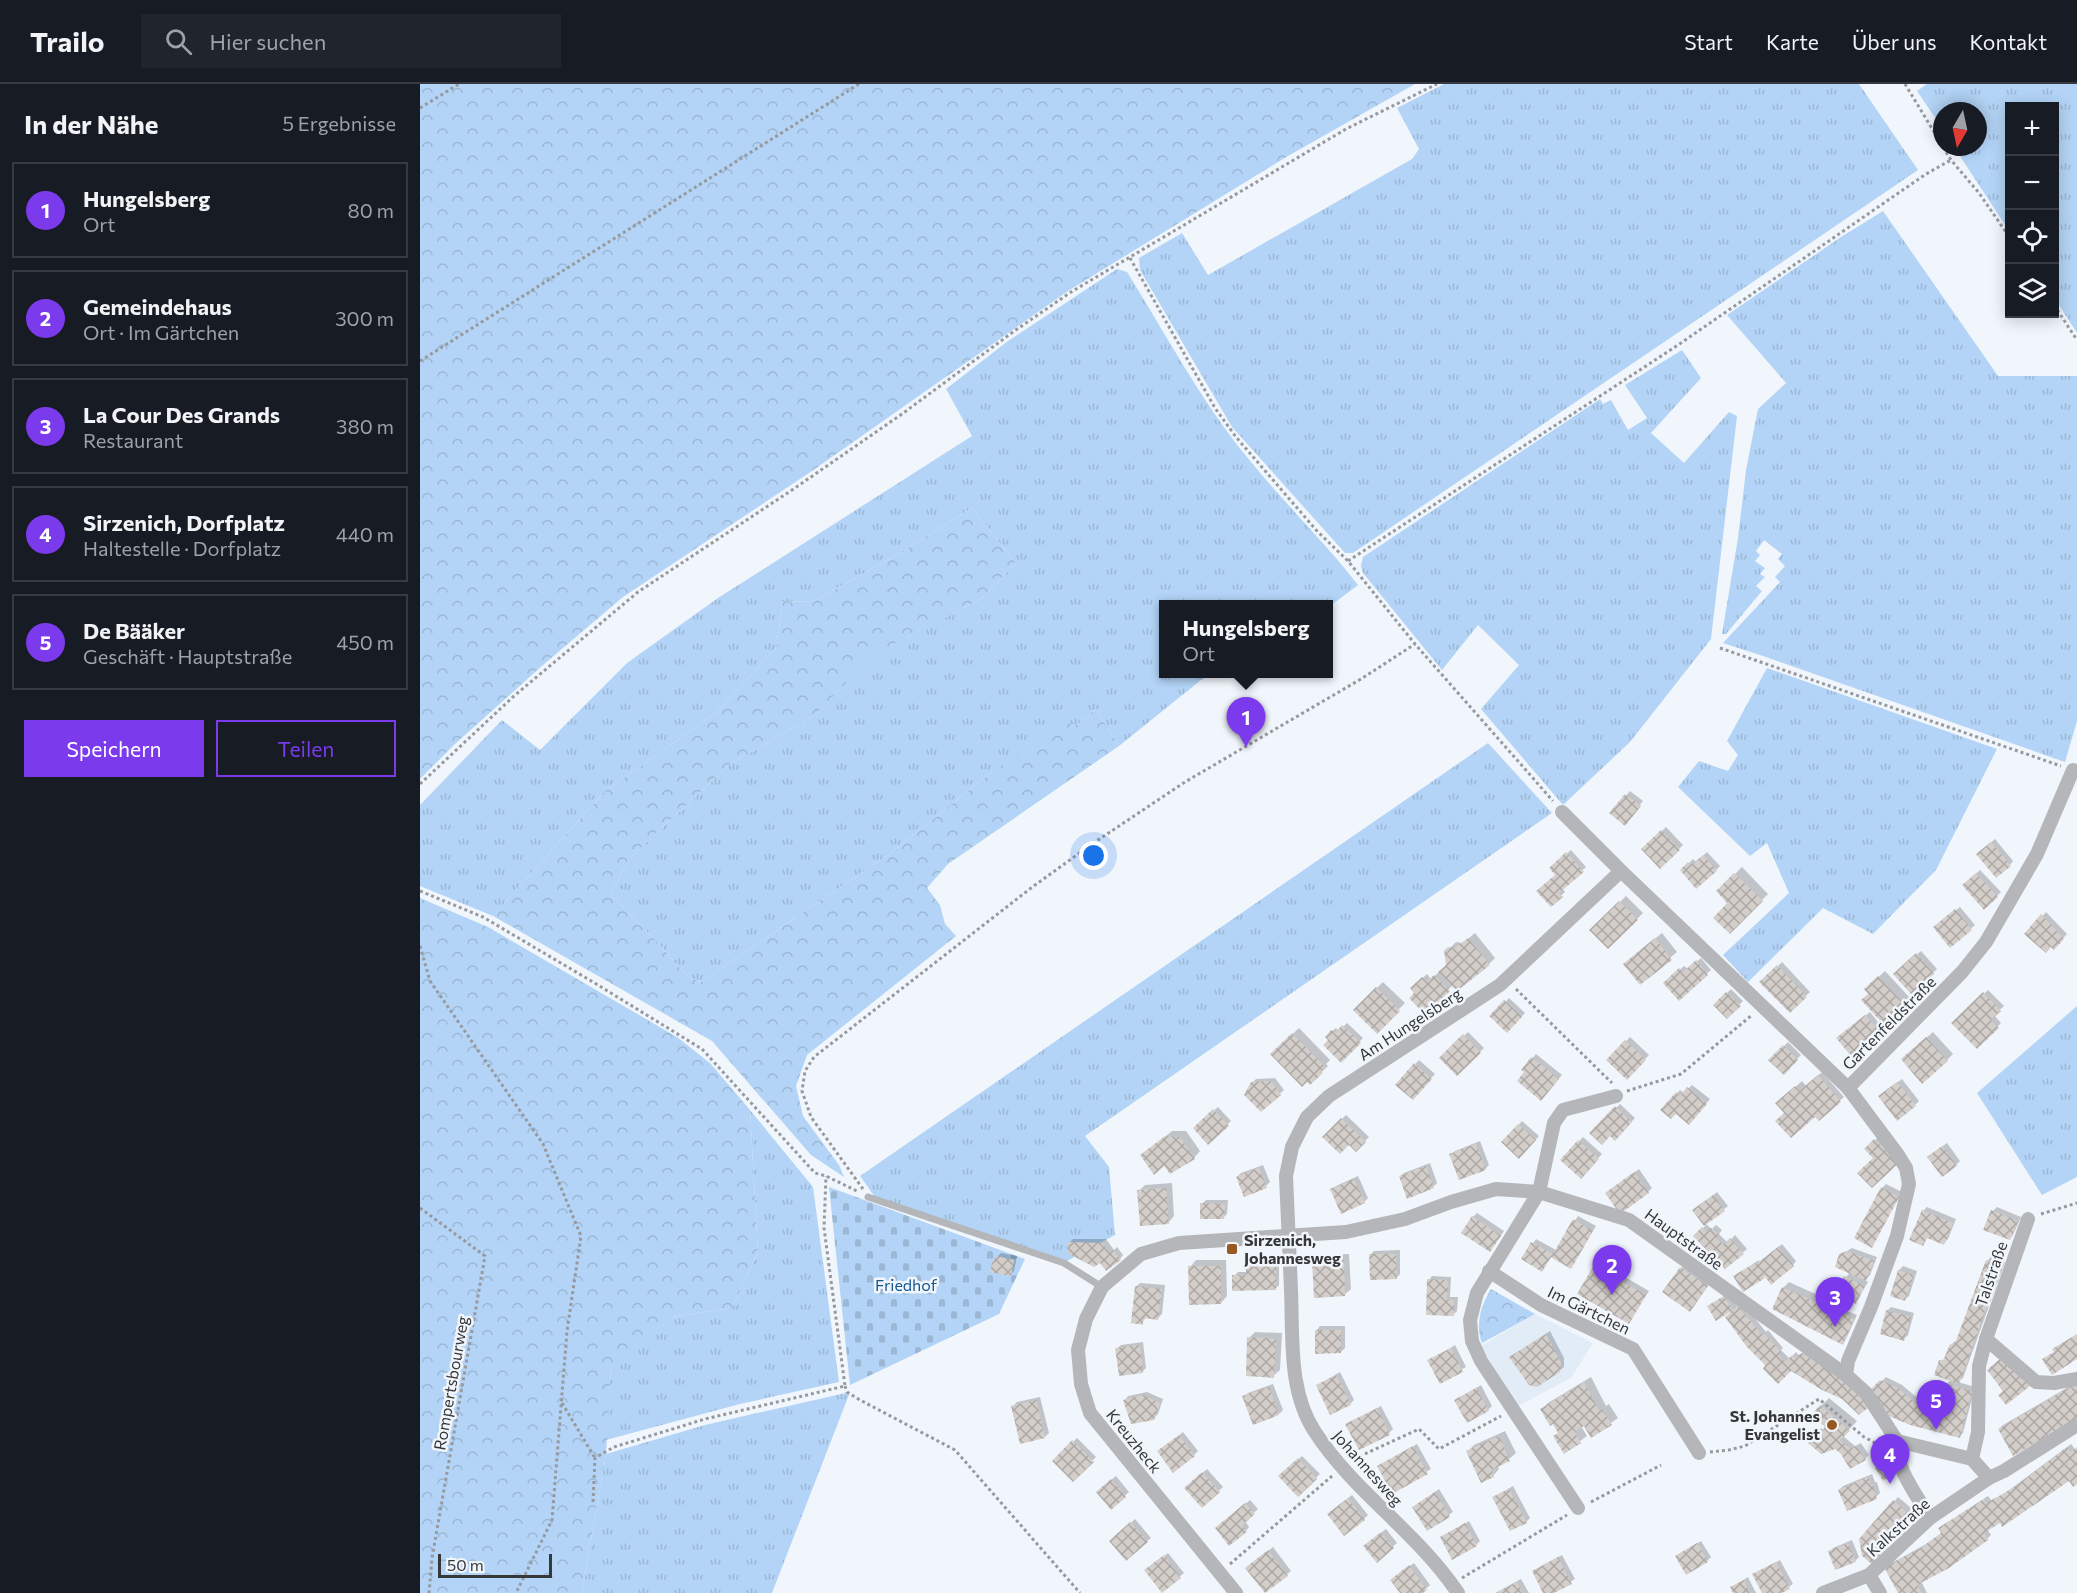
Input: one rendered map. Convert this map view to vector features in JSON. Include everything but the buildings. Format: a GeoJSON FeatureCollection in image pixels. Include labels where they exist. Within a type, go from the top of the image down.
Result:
{"type":"FeatureCollection","features":[{"type":"Feature","properties":{"kind":"street","name":"Gartenfeldstraße"},"geometry":{"type":"LineString","coordinates":[[1846,1375],[1848,1360],[1871,1308],[1897,1236],[1909,1184],[1906,1168],[1898,1155],[1848,1088],[1962,972],[1986,942],[2037,854],[2073,770]]}},
{"type":"Feature","properties":{"kind":"street"},"geometry":{"type":"LineString","coordinates":[[1562,812],[1848,1088]]}},
{"type":"Feature","properties":{"kind":"street","name":"Am Hungelsberg"},"geometry":{"type":"LineString","coordinates":[[1289,1237],[1286,1176],[1292,1147],[1307,1117],[1329,1096],[1506,980],[1621,871]]}},
{"type":"Feature","properties":{"kind":"street"},"geometry":{"type":"LineString","coordinates":[[1578,1508],[1482,1362],[1472,1341],[1470,1320],[1477,1293],[1539,1192],[1554,1123],[1563,1110],[1617,1091]]}},
{"type":"Feature","properties":{"kind":"street","name":"Hauptstraße"},"geometry":{"type":"LineString","coordinates":[[1102,1287],[1141,1254],[1179,1243],[1347,1232],[1406,1219],[1451,1202],[1496,1189],[1539,1192],[1629,1220],[1846,1375],[1866,1393],[1898,1441]]}},
{"type":"Feature","properties":{"kind":"street","name":"Talstraße"},"geometry":{"type":"LineString","coordinates":[[1971,1459],[1978,1432],[1979,1366],[1986,1339],[2028,1219]]}},
{"type":"Feature","properties":{"kind":"street","name":"Johannesweg"},"geometry":{"type":"LineString","coordinates":[[1289,1237],[1294,1368],[1301,1403],[1315,1432],[1341,1466],[1417,1544],[1456,1590]]}},
{"type":"Feature","properties":{"kind":"street","name":"Im Gärtchen"},"geometry":{"type":"LineString","coordinates":[[1489,1271],[1541,1305],[1633,1349],[1699,1453]]}},
{"type":"Feature","properties":{"kind":"street","name":"Kreuzheck"},"geometry":{"type":"LineString","coordinates":[[1102,1287],[1086,1319],[1078,1350],[1080,1384],[1090,1413],[1236,1593]]}},
{"type":"Feature","properties":{"kind":"street"},"geometry":{"type":"LineString","coordinates":[[1986,1339],[2037,1382],[2054,1383],[2077,1379]]}},
{"type":"Feature","properties":{"kind":"street"},"geometry":{"type":"LineString","coordinates":[[1930,1518],[1896,1453],[1898,1441],[1971,1459],[1989,1478],[2077,1425]]}},
{"type":"Feature","properties":{"kind":"street","name":"Kalkstraße"},"geometry":{"type":"LineString","coordinates":[[1823,1593],[1869,1575],[1930,1518],[1989,1478]]}},
{"type":"Feature","properties":{"kind":"street"},"geometry":{"type":"LineString","coordinates":[[1869,1575],[1880,1593]]}},
{"type":"Feature","properties":{"kind":"lane"},"geometry":{"type":"LineString","coordinates":[[868,1197],[1064,1263],[1102,1287]]}},
{"type":"Feature","properties":{"kind":"path"},"geometry":{"type":"LineString","coordinates":[[420,108],[459,84]]}},
{"type":"Feature","properties":{"kind":"path"},"geometry":{"type":"LineString","coordinates":[[420,361],[859,84]]}},
{"type":"Feature","properties":{"kind":"path"},"geometry":{"type":"LineString","coordinates":[[420,784],[514,696],[638,592],[795,489],[1071,292],[1346,129],[1437,84]]}},
{"type":"Feature","properties":{"kind":"path"},"geometry":{"type":"LineString","coordinates":[[1905,84],[1933,130]]}},
{"type":"Feature","properties":{"kind":"path"},"geometry":{"type":"LineString","coordinates":[[1949,156],[1979,193],[2005,231]]}},
{"type":"Feature","properties":{"kind":"path"},"geometry":{"type":"LineString","coordinates":[[1348,561],[1678,345],[1907,187],[1951,160]]}},
{"type":"Feature","properties":{"kind":"path"},"geometry":{"type":"LineString","coordinates":[[1130,258],[1215,408],[1236,437],[1317,531],[1348,561],[1414,644],[1562,812]]}},
{"type":"Feature","properties":{"kind":"path"},"geometry":{"type":"LineString","coordinates":[[2059,311],[2077,340]]}},
{"type":"Feature","properties":{"kind":"path"},"geometry":{"type":"LineString","coordinates":[[868,1197],[811,1117],[802,1091],[805,1071],[814,1057],[1092,844],[1185,782],[1361,679],[1414,644]]}},
{"type":"Feature","properties":{"kind":"path"},"geometry":{"type":"LineString","coordinates":[[1720,648],[2073,770]]}},
{"type":"Feature","properties":{"kind":"path"},"geometry":{"type":"LineString","coordinates":[[420,891],[483,917],[702,1049],[815,1173],[826,1176],[868,1197]]}},
{"type":"Feature","properties":{"kind":"path"},"geometry":{"type":"LineString","coordinates":[[420,946],[430,981],[543,1144],[581,1236],[567,1332],[552,1520],[516,1593]]}},
{"type":"Feature","properties":{"kind":"path"},"geometry":{"type":"LineString","coordinates":[[1506,980],[1617,1091],[1681,1074],[1762,1006]]}},
{"type":"Feature","properties":{"kind":"path"},"geometry":{"type":"LineString","coordinates":[[826,1176],[824,1228],[847,1392],[955,1450],[1080,1593]]}},
{"type":"Feature","properties":{"kind":"path"},"geometry":{"type":"LineString","coordinates":[[2028,1219],[2077,1203]]}},
{"type":"Feature","properties":{"kind":"path","name":"Rompertsbourweg"},"geometry":{"type":"LineString","coordinates":[[420,1208],[485,1256],[432,1558],[429,1593]]}},
{"type":"Feature","properties":{"kind":"path"},"geometry":{"type":"LineString","coordinates":[[595,1458],[614,1447],[705,1419],[846,1386]]}},
{"type":"Feature","properties":{"kind":"path"},"geometry":{"type":"LineString","coordinates":[[1699,1453],[1745,1446],[1819,1399],[1864,1437],[1878,1445]]}},
{"type":"Feature","properties":{"kind":"path"},"geometry":{"type":"LineString","coordinates":[[561,1402],[595,1458],[593,1502]]}},
{"type":"Feature","properties":{"kind":"path"},"geometry":{"type":"LineString","coordinates":[[1220,1573],[1341,1466],[1419,1429],[1439,1449],[1514,1410]]}},
{"type":"Feature","properties":{"kind":"path"},"geometry":{"type":"LineString","coordinates":[[1456,1590],[1460,1579],[1578,1508],[1661,1465]]}},
{"type":"Feature","properties":{"kind":"shaded area"},"geometry":{"type":"Polygon","coordinates":[[[1535,1314],[1593,1343],[1571,1378],[1516,1407],[1481,1346],[1535,1314]]]}},
{"type":"Feature","properties":{"kind":"green space"},"geometry":{"type":"Polygon","coordinates":[[[420,84],[1415,84],[1288,156],[1068,291],[812,471],[623,597],[543,665],[455,744],[420,779],[420,84]]]}},
{"type":"Feature","properties":{"kind":"green space"},"geometry":{"type":"Polygon","coordinates":[[[1444,84],[1859,84],[1918,170],[1353,553],[1345,553],[1232,427],[1140,270],[1139,258],[1182,233],[1208,275],[1412,159],[1419,149],[1397,108],[1444,84]]]}},
{"type":"Feature","properties":{"kind":"green space"},"geometry":{"type":"Polygon","coordinates":[[[1927,84],[2077,84],[2077,333],[2059,305],[2059,102],[2005,102],[2005,225],[1960,156],[1987,156],[1987,102],[1933,102],[1933,115],[1917,91],[1927,84]]]}},
{"type":"Feature","properties":{"kind":"green space"},"geometry":{"type":"Polygon","coordinates":[[[1883,211],[1998,376],[2077,376],[2077,721],[2065,762],[1723,643],[1780,582],[1775,577],[1785,566],[1778,559],[1782,554],[1764,540],[1756,551],[1760,555],[1755,561],[1765,568],[1760,574],[1765,577],[1756,586],[1762,591],[1726,634],[1722,634],[1738,538],[1746,470],[1758,409],[1786,383],[1727,315],[1883,211]]]}},
{"type":"Feature","properties":{"kind":"green space"},"geometry":{"type":"Polygon","coordinates":[[[1117,269],[1127,272],[1199,390],[1230,435],[1260,473],[1358,585],[1333,604],[1333,600],[1159,600],[1159,678],[1205,678],[1119,746],[1096,709],[1077,725],[1061,722],[983,779],[892,852],[701,982],[688,977],[611,895],[628,860],[729,765],[816,714],[873,654],[981,599],[1016,563],[972,508],[900,553],[812,602],[783,601],[776,648],[717,712],[604,792],[493,916],[420,886],[420,805],[502,720],[540,750],[627,663],[718,598],[972,436],[946,389],[1008,341],[1117,269]]]}},
{"type":"Feature","properties":{"kind":"green space"},"geometry":{"type":"Polygon","coordinates":[[[1682,350],[1701,378],[1651,433],[1684,463],[1729,412],[1737,416],[1711,639],[1630,742],[1563,805],[1481,709],[1519,665],[1478,625],[1442,670],[1363,573],[1361,566],[1363,557],[1600,399],[1603,404],[1611,400],[1628,430],[1647,418],[1625,385],[1682,350]]]}},
{"type":"Feature","properties":{"kind":"green space"},"geometry":{"type":"Polygon","coordinates":[[[972,508],[1016,563],[981,599],[874,654],[816,714],[729,765],[628,860],[611,895],[688,977],[701,982],[892,852],[983,779],[1061,721],[1077,725],[1096,709],[1119,746],[948,864],[927,888],[940,905],[945,924],[956,936],[807,1055],[796,1086],[803,1116],[839,1165],[844,1177],[811,1155],[712,1041],[493,916],[604,792],[717,712],[776,648],[783,601],[812,602],[900,553],[972,508]]]}},
{"type":"Feature","properties":{"kind":"green space"},"geometry":{"type":"Polygon","coordinates":[[[1767,668],[1997,749],[1936,870],[1873,934],[1823,908],[1748,982],[1723,955],[1789,893],[1767,843],[1750,856],[1678,787],[1699,761],[1728,771],[1738,755],[1727,741],[1767,668]]]}},
{"type":"Feature","properties":{"kind":"green space"},"geometry":{"type":"Polygon","coordinates":[[[1488,743],[1552,813],[1085,1136],[1109,1167],[1115,1235],[1067,1261],[875,1197],[860,1176],[1488,743]]]}},
{"type":"Feature","properties":{"kind":"green space"},"geometry":{"type":"Polygon","coordinates":[[[420,898],[488,927],[677,1037],[710,1063],[750,1110],[758,1252],[732,1308],[672,1317],[611,1364],[606,1454],[582,1593],[420,1593],[420,898]]]}},
{"type":"Feature","properties":{"kind":"green space"},"geometry":{"type":"Polygon","coordinates":[[[2077,1006],[2077,1177],[2042,1195],[1977,1093],[2077,1006]]]}},
{"type":"Feature","properties":{"kind":"green space"},"geometry":{"type":"Polygon","coordinates":[[[750,1110],[813,1187],[839,1382],[740,1404],[606,1440],[611,1363],[672,1317],[732,1308],[758,1252],[750,1110]]]}},
{"type":"Feature","properties":{"kind":"green space","name":"Friedhof"},"geometry":{"type":"Polygon","coordinates":[[[829,1187],[1025,1259],[999,1314],[850,1385],[829,1187]]]}},
{"type":"Feature","properties":{"kind":"green space"},"geometry":{"type":"Polygon","coordinates":[[[1491,1289],[1535,1314],[1482,1343],[1479,1329],[1480,1315],[1491,1289]]]}},
{"type":"Feature","properties":{"kind":"green space"},"geometry":{"type":"Polygon","coordinates":[[[850,1392],[772,1593],[582,1593],[606,1454],[705,1425],[850,1392]]]}},
{"type":"Feature","properties":{"kind":"place","name":"Hungelsberg"},"geometry":{"type":"Point","coordinates":[1246,747]}},
{"type":"Feature","properties":{"kind":"place","name":"Sirzenich, Johannesweg"},"geometry":{"type":"Point","coordinates":[1232,1249]}},
{"type":"Feature","properties":{"kind":"place","name":"Gemeindehaus"},"geometry":{"type":"Point","coordinates":[1612,1295]}},
{"type":"Feature","properties":{"kind":"place","name":"La Cour Des Grands"},"geometry":{"type":"Point","coordinates":[1835,1327]}},
{"type":"Feature","properties":{"kind":"place","name":"St. Johannes Evangelist"},"geometry":{"type":"Point","coordinates":[1832,1425]}},
{"type":"Feature","properties":{"kind":"place","name":"De Bääker"},"geometry":{"type":"Point","coordinates":[1936,1430]}},
{"type":"Feature","properties":{"kind":"place","name":"Sirzenich, Dorfplatz"},"geometry":{"type":"Point","coordinates":[1890,1484]}}]}
